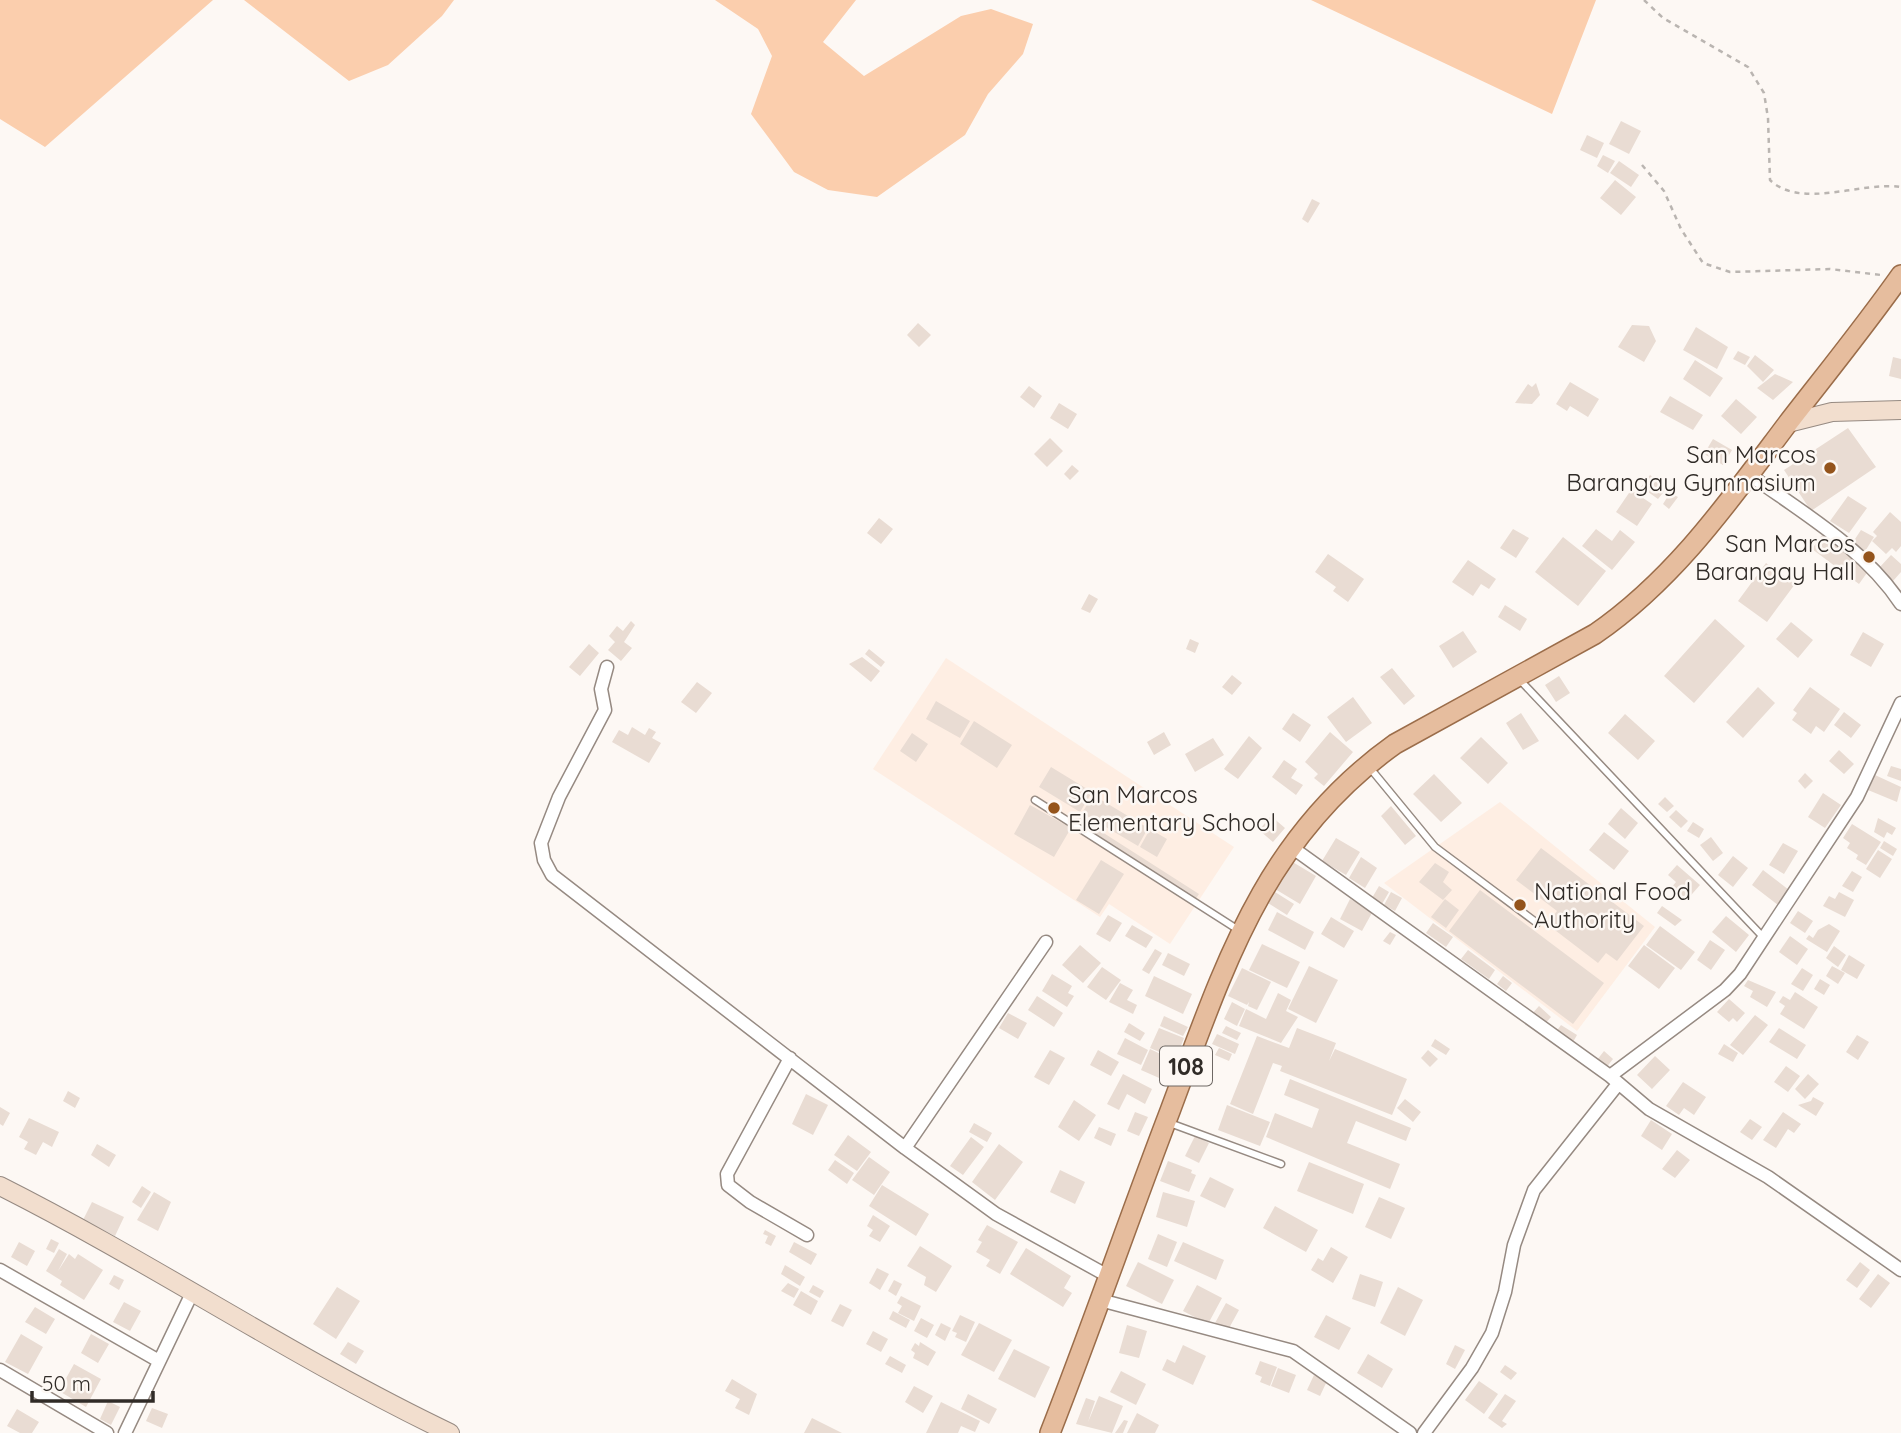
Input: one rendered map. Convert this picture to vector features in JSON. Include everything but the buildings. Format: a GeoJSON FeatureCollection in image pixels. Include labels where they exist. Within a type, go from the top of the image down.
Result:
{"type":"FeatureCollection","features":[{"type":"Feature","properties":{"kind":"main road","name":"108"},"geometry":{"type":"LineString","coordinates":[[1056,1431],[1108,1276],[1216,988],[1259,895],[1290,846],[1310,820],[1367,764],[1406,738],[1517,678],[1622,615],[1666,576],[1751,475],[1900,277]]}},
{"type":"Feature","properties":{"kind":"street"},"geometry":{"type":"LineString","coordinates":[[1788,423],[1832,412],[1901,410]]}},
{"type":"Feature","properties":{"kind":"street"},"geometry":{"type":"LineString","coordinates":[[1751,475],[1860,556],[1890,587],[1901,604]]}},
{"type":"Feature","properties":{"kind":"street"},"geometry":{"type":"LineString","coordinates":[[607,667],[601,689],[604,710],[547,822],[541,844],[551,875],[905,1148],[996,1214],[1108,1276]]}},
{"type":"Feature","properties":{"kind":"street"},"geometry":{"type":"LineString","coordinates":[[1424,1433],[1472,1368],[1492,1333],[1505,1292],[1514,1245],[1534,1190],[1614,1080],[1726,990],[1764,938],[1857,797],[1901,703]]}},
{"type":"Feature","properties":{"kind":"street"},"geometry":{"type":"LineString","coordinates":[[1290,846],[1614,1080],[1649,1109],[1768,1177],[1901,1270]]}},
{"type":"Feature","properties":{"kind":"street"},"geometry":{"type":"LineString","coordinates":[[905,1148],[1046,942]]}},
{"type":"Feature","properties":{"kind":"street"},"geometry":{"type":"LineString","coordinates":[[790,1058],[727,1174],[728,1185],[740,1196],[807,1235]]}},
{"type":"Feature","properties":{"kind":"street"},"geometry":{"type":"LineString","coordinates":[[0,1186],[193,1291],[343,1379],[450,1433]]}},
{"type":"Feature","properties":{"kind":"street"},"geometry":{"type":"LineString","coordinates":[[0,1270],[159,1361]]}},
{"type":"Feature","properties":{"kind":"street"},"geometry":{"type":"LineString","coordinates":[[125,1433],[193,1291]]}},
{"type":"Feature","properties":{"kind":"street"},"geometry":{"type":"LineString","coordinates":[[1100,1300],[1293,1352],[1410,1433]]}},
{"type":"Feature","properties":{"kind":"street"},"geometry":{"type":"LineString","coordinates":[[0,1370],[107,1433]]}},
{"type":"Feature","properties":{"kind":"lane"},"geometry":{"type":"LineString","coordinates":[[1517,678],[1764,938]]}},
{"type":"Feature","properties":{"kind":"lane"},"geometry":{"type":"LineString","coordinates":[[1367,764],[1435,847],[1537,923]]}},
{"type":"Feature","properties":{"kind":"lane"},"geometry":{"type":"LineString","coordinates":[[1035,800],[1241,932]]}},
{"type":"Feature","properties":{"kind":"lane"},"geometry":{"type":"LineString","coordinates":[[1166,1121],[1281,1164]]}},
{"type":"Feature","properties":{"kind":"path"},"geometry":{"type":"LineString","coordinates":[[1644,0],[1663,18],[1748,67],[1764,93],[1768,118],[1770,180],[1780,190],[1803,194],[1881,184],[1901,187]]}},
{"type":"Feature","properties":{"kind":"path"},"geometry":{"type":"LineString","coordinates":[[1642,165],[1664,191],[1681,229],[1703,263],[1730,272],[1830,269],[1900,277]]}},
{"type":"Feature","properties":{"kind":"shaded area"},"geometry":{"type":"Polygon","coordinates":[[[0,0],[213,0],[45,147],[0,119],[0,0]]]}},
{"type":"Feature","properties":{"kind":"shaded area"},"geometry":{"type":"Polygon","coordinates":[[[244,0],[454,0],[442,16],[388,65],[349,81],[244,0]]]}},
{"type":"Feature","properties":{"kind":"shaded area"},"geometry":{"type":"Polygon","coordinates":[[[715,0],[856,0],[823,42],[864,76],[961,16],[991,9],[1033,24],[1023,54],[988,94],[965,135],[877,197],[828,190],[794,172],[751,114],[772,56],[758,29],[715,0]]]}},
{"type":"Feature","properties":{"kind":"shaded area"},"geometry":{"type":"Polygon","coordinates":[[[1311,0],[1596,0],[1552,114],[1311,0]]]}},
{"type":"Feature","properties":{"kind":"shaded area","name":"San Marcos Elementary School"},"geometry":{"type":"Polygon","coordinates":[[[946,658],[1234,847],[1170,944],[1109,904],[1100,917],[873,769],[946,658]]]}},
{"type":"Feature","properties":{"kind":"shaded area","name":"National Food Authority"},"geometry":{"type":"Polygon","coordinates":[[[1500,802],[1655,927],[1577,1031],[1384,883],[1500,802]]]}},
{"type":"Feature","properties":{"kind":"place","name":"San Marcos Barangay Gymnasium"},"geometry":{"type":"Point","coordinates":[1830,468]}},
{"type":"Feature","properties":{"kind":"place","name":"San Marcos Barangay Hall"},"geometry":{"type":"Point","coordinates":[1869,557]}},
{"type":"Feature","properties":{"kind":"place","name":"San Marcos Elementary School"},"geometry":{"type":"Point","coordinates":[1054,808]}},
{"type":"Feature","properties":{"kind":"place","name":"National Food Authority"},"geometry":{"type":"Point","coordinates":[1520,905]}}]}
